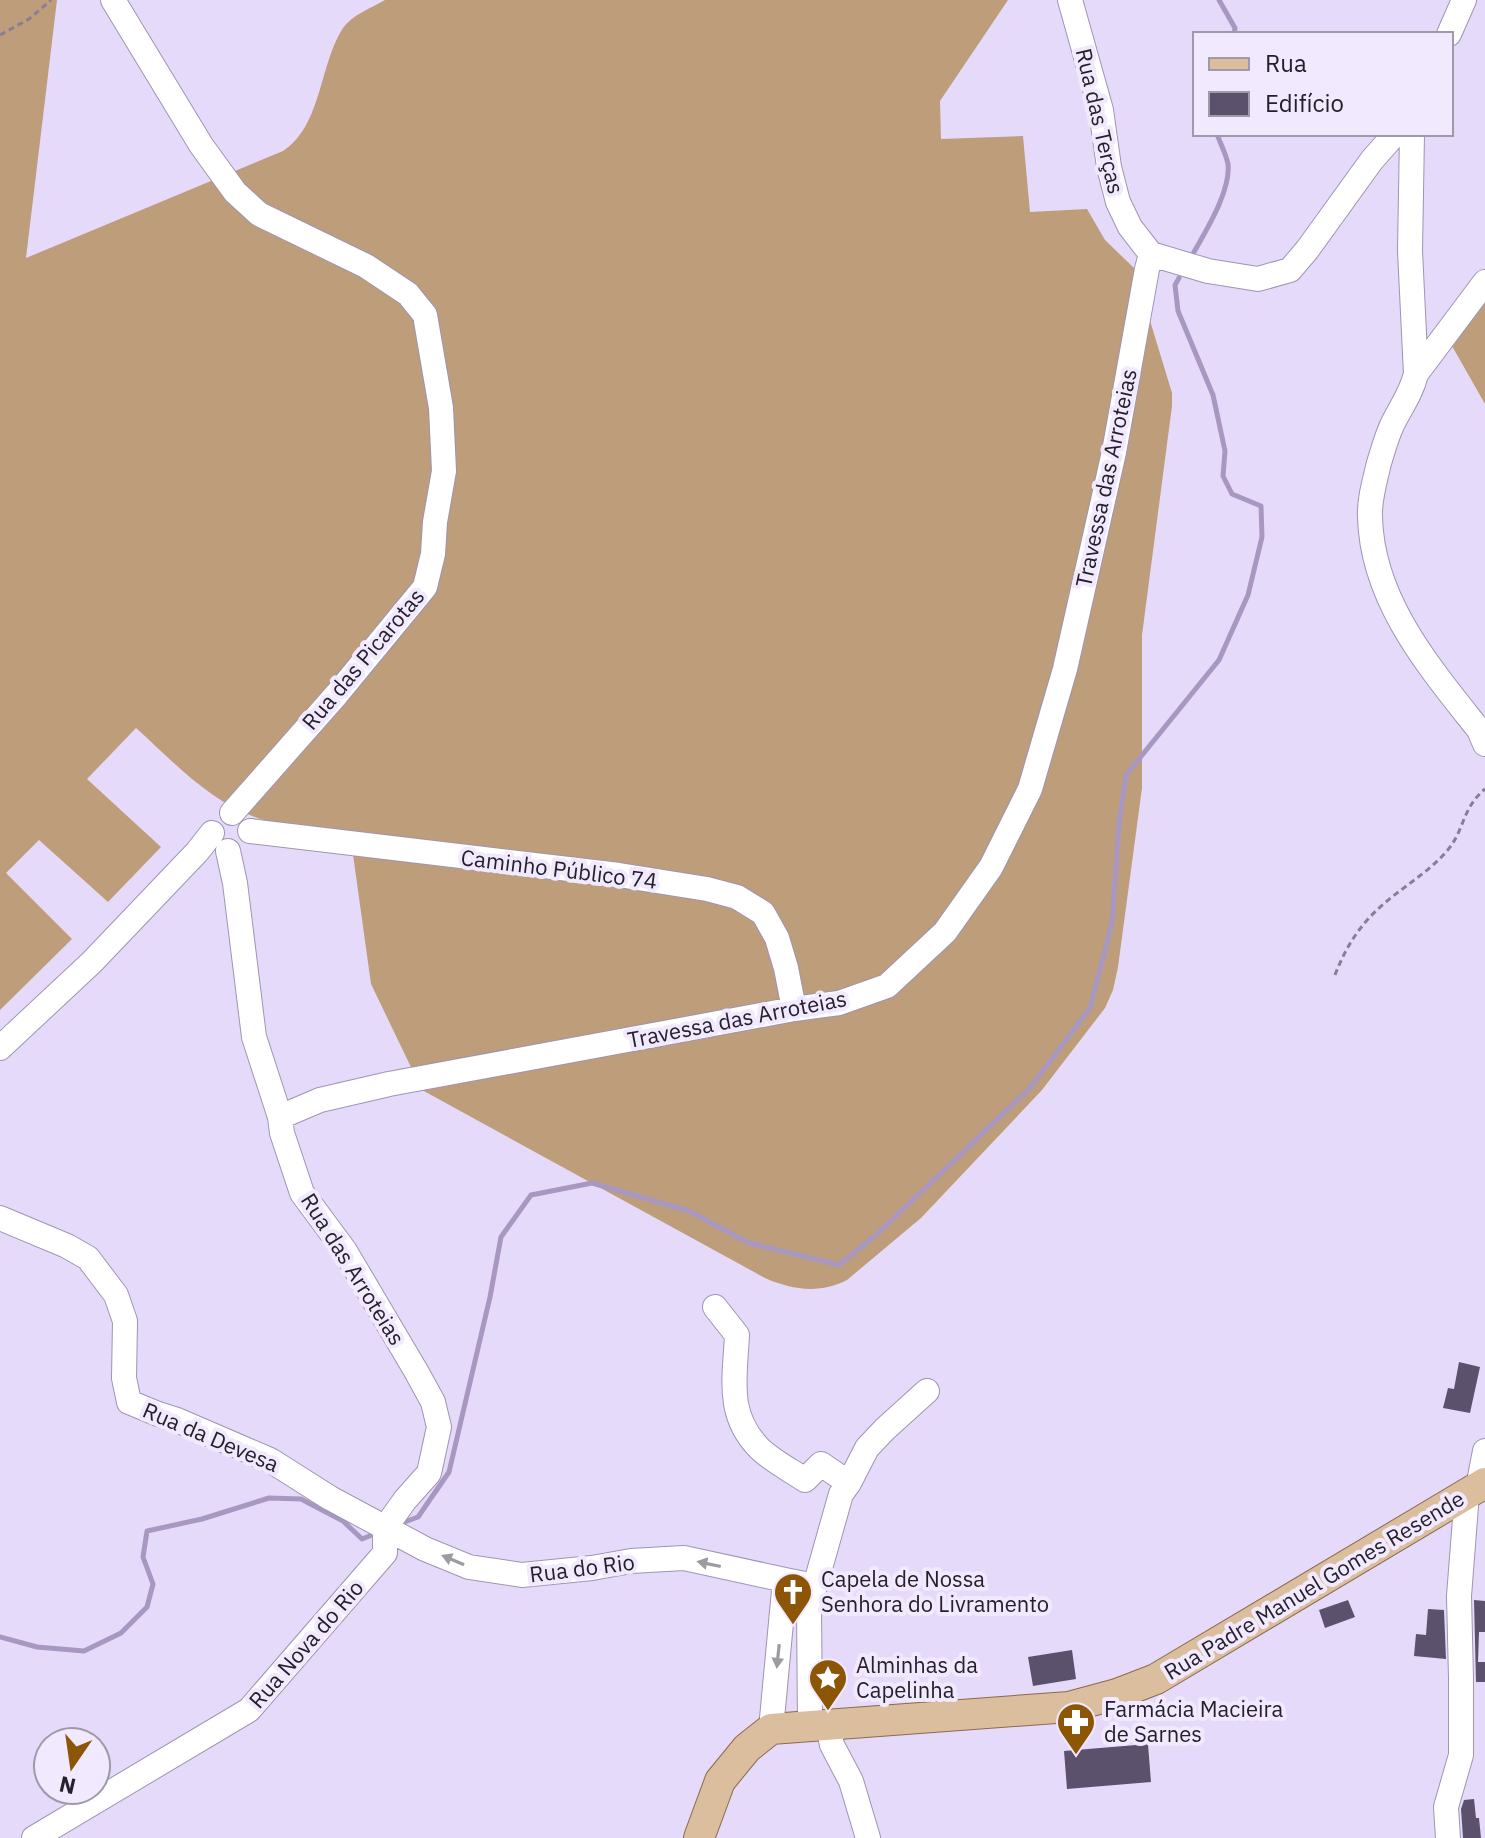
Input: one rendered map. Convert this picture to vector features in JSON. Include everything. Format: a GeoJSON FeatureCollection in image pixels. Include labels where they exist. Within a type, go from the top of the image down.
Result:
{"type":"FeatureCollection","features":[{"type":"Feature","properties":{"kind":"main road","name":"Rua Padre Manuel Gomes Resende"},"geometry":{"type":"LineString","coordinates":[[771,1729],[1069,1707],[1117,1694],[1156,1679],[1477,1488]]}},
{"type":"Feature","properties":{"kind":"main road"},"geometry":{"type":"LineString","coordinates":[[699,1838],[720,1781],[747,1748],[771,1729]]}},
{"type":"Feature","properties":{"kind":"street","name":"Rua das Picarotas"},"geometry":{"type":"LineString","coordinates":[[113,0],[201,145],[235,192],[259,214],[366,266],[408,294],[425,315],[441,408],[444,471],[433,554],[425,587],[337,694],[232,813]]}},
{"type":"Feature","properties":{"kind":"street","name":"Rua das Terças"},"geometry":{"type":"LineString","coordinates":[[1070,0],[1101,110],[1109,167],[1118,202],[1130,227],[1151,254]]}},
{"type":"Feature","properties":{"kind":"street"},"geometry":{"type":"LineString","coordinates":[[1450,32],[1464,0]]}},
{"type":"Feature","properties":{"kind":"street"},"geometry":{"type":"LineString","coordinates":[[1151,254],[1208,271],[1258,279],[1290,270],[1393,136]]}},
{"type":"Feature","properties":{"kind":"street"},"geometry":{"type":"LineString","coordinates":[[1412,136],[1410,251],[1416,374],[1412,390],[1392,425],[1379,463],[1370,515],[1373,553],[1383,585],[1404,625],[1423,657],[1479,730],[1485,744]]}},
{"type":"Feature","properties":{"kind":"street","name":"Travessa das Arroteias"},"geometry":{"type":"LineString","coordinates":[[280,1117],[320,1100],[389,1084],[839,1003],[887,986],[945,932],[991,867],[1030,789],[1065,669],[1114,452],[1151,254]]}},
{"type":"Feature","properties":{"kind":"street"},"geometry":{"type":"LineString","coordinates":[[1416,374],[1485,282]]}},
{"type":"Feature","properties":{"kind":"street"},"geometry":{"type":"LineString","coordinates":[[232,813],[244,819],[250,831],[248,842],[234,851],[220,842],[212,826],[222,815],[232,813]]}},
{"type":"Feature","properties":{"kind":"street","name":"Caminho Público 74"},"geometry":{"type":"LineString","coordinates":[[250,831],[619,875],[737,897],[763,913],[777,938],[794,1009]]}},
{"type":"Feature","properties":{"kind":"street"},"geometry":{"type":"LineString","coordinates":[[0,1048],[92,962],[197,852],[220,842]]}},
{"type":"Feature","properties":{"kind":"street","name":"Rua das Arroteias"},"geometry":{"type":"LineString","coordinates":[[220,842],[235,883],[254,1037],[302,1193],[345,1251],[433,1402],[439,1427],[429,1473],[385,1528]]}},
{"type":"Feature","properties":{"kind":"street","name":"Rua da Devesa"},"geometry":{"type":"LineString","coordinates":[[0,1218],[88,1258],[116,1295],[125,1321],[124,1378],[129,1402],[270,1460],[385,1528]]}},
{"type":"Feature","properties":{"kind":"street"},"geometry":{"type":"LineString","coordinates":[[715,1307],[737,1335],[734,1397],[742,1427],[760,1450],[805,1480],[821,1464],[849,1483]]}},
{"type":"Feature","properties":{"kind":"street"},"geometry":{"type":"LineString","coordinates":[[868,1838],[851,1781],[819,1725],[809,1607],[841,1494],[867,1448],[927,1391]]}},
{"type":"Feature","properties":{"kind":"street"},"geometry":{"type":"LineString","coordinates":[[1448,1838],[1446,1807],[1461,1755],[1459,1596],[1485,1455]]}},
{"type":"Feature","properties":{"kind":"street","name":"Rua do Rio"},"geometry":{"type":"LineString","coordinates":[[385,1528],[469,1567],[522,1575],[631,1561],[684,1558],[815,1586]]}},
{"type":"Feature","properties":{"kind":"street","name":"Rua Nova do Rio"},"geometry":{"type":"LineString","coordinates":[[34,1838],[249,1710],[385,1553],[385,1528]]}},
{"type":"Feature","properties":{"kind":"street"},"geometry":{"type":"LineString","coordinates":[[771,1729],[785,1580]]}},
{"type":"Feature","properties":{"kind":"path"},"geometry":{"type":"LineString","coordinates":[[0,35],[29,19],[51,0]]}},
{"type":"Feature","properties":{"kind":"path"},"geometry":{"type":"LineString","coordinates":[[1335,975],[1344,952],[1370,917],[1448,850],[1460,830],[1467,809],[1485,789]]}},
{"type":"Feature","properties":{"kind":"shaded area"},"geometry":{"type":"Polygon","coordinates":[[[0,0],[57,0],[26,258],[283,151],[296,140],[313,111],[329,59],[343,28],[385,0],[1008,0],[940,101],[941,139],[1023,136],[1030,212],[1087,209],[1105,240],[1134,268],[1172,393],[1142,635],[1142,788],[1118,967],[1105,1008],[1042,1090],[921,1218],[847,1280],[827,1287],[806,1289],[765,1278],[422,1090],[371,984],[350,833],[285,825],[245,813],[195,782],[136,728],[87,779],[161,847],[108,902],[39,840],[6,873],[72,939],[0,1010],[0,0]]]}},
{"type":"Feature","properties":{"kind":"shaded area"},"geometry":{"type":"Polygon","coordinates":[[[1485,293],[1485,404],[1452,346],[1485,293]]]}},
{"type":"Feature","properties":{"kind":"building"},"geometry":{"type":"Polygon","coordinates":[[[1459,1362],[1480,1367],[1470,1413],[1443,1408],[1448,1388],[1454,1389],[1459,1362]]]}},
{"type":"Feature","properties":{"kind":"building"},"geometry":{"type":"Polygon","coordinates":[[[1348,1600],[1355,1617],[1325,1628],[1319,1610],[1348,1600]]]}},
{"type":"Feature","properties":{"kind":"building"},"geometry":{"type":"Polygon","coordinates":[[[1474,1600],[1485,1601],[1485,1632],[1479,1632],[1478,1662],[1485,1662],[1485,1682],[1476,1682],[1474,1600]]]}},
{"type":"Feature","properties":{"kind":"building"},"geometry":{"type":"Polygon","coordinates":[[[1428,1609],[1444,1610],[1446,1659],[1414,1656],[1416,1634],[1426,1635],[1428,1609]]]}},
{"type":"Feature","properties":{"kind":"building"},"geometry":{"type":"Polygon","coordinates":[[[1072,1650],[1076,1679],[1033,1686],[1028,1657],[1072,1650]]]}},
{"type":"Feature","properties":{"kind":"building"},"geometry":{"type":"Polygon","coordinates":[[[1148,1744],[1151,1782],[1067,1789],[1064,1751],[1148,1744]]]}},
{"type":"Feature","properties":{"kind":"building"},"geometry":{"type":"Polygon","coordinates":[[[1474,1799],[1481,1838],[1463,1838],[1461,1809],[1464,1800],[1474,1799]]]}},
{"type":"Feature","properties":{"kind":"waterway"},"geometry":{"type":"LineString","coordinates":[[1219,0],[1234,32]]}},
{"type":"Feature","properties":{"kind":"waterway"},"geometry":{"type":"LineString","coordinates":[[1194,252],[1226,185],[1228,164],[1218,136]]}},
{"type":"Feature","properties":{"kind":"waterway"},"geometry":{"type":"LineString","coordinates":[[399,1524],[418,1517],[449,1472],[501,1237],[531,1195],[592,1183],[689,1211],[749,1243],[839,1265],[877,1234],[1029,1089],[1090,1008],[1112,923],[1119,823],[1126,775],[1219,660],[1248,595],[1262,537],[1261,506],[1232,494],[1223,476],[1225,451],[1213,395],[1178,311],[1175,285],[1179,278]]}},
{"type":"Feature","properties":{"kind":"waterway"},"geometry":{"type":"LineString","coordinates":[[0,1637],[37,1647],[84,1651],[121,1633],[147,1607],[153,1584],[143,1557],[147,1531],[202,1519],[269,1498],[301,1499],[343,1521],[362,1539],[372,1535]]}},
{"type":"Feature","properties":{"kind":"place","name":"Capela de Nossa Senhora do Livramento"},"geometry":{"type":"Point","coordinates":[793,1626]}},
{"type":"Feature","properties":{"kind":"place","name":"Alminhas da Capelinha"},"geometry":{"type":"Point","coordinates":[828,1712]}},
{"type":"Feature","properties":{"kind":"place","name":"Farmácia Macieira de Sarnes"},"geometry":{"type":"Point","coordinates":[1076,1756]}}]}
